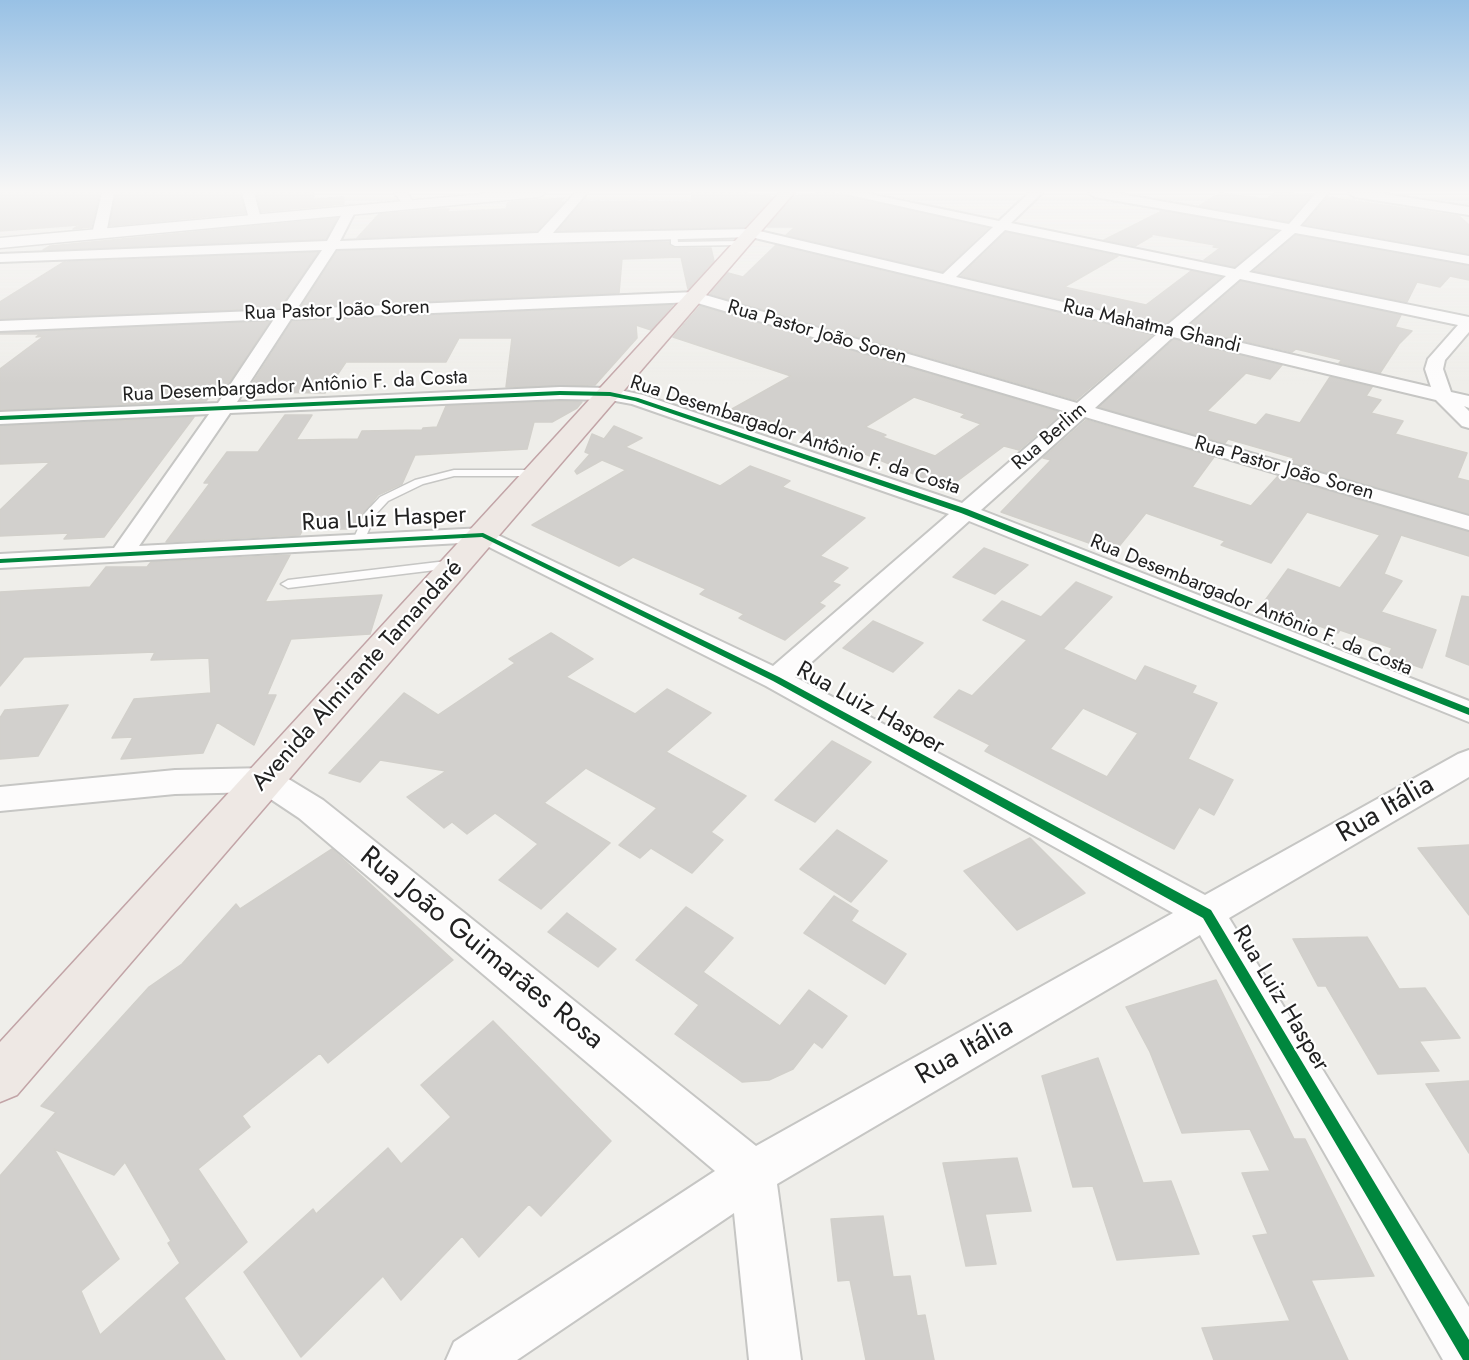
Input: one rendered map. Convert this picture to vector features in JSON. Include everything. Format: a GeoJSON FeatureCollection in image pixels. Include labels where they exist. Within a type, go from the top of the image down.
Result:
{"type":"FeatureCollection","features":[{"type":"Feature","properties":{"kind":"highway","name":"Avenida Almirante Tamandaré"},"geometry":{"type":"LineString","coordinates":[[0,1078],[730,256]]}},
{"type":"Feature","properties":{"kind":"street","name":"Rua Mahatma Ghandi"},"geometry":{"type":"LineString","coordinates":[[0,258],[42,256]]}},
{"type":"Feature","properties":{"kind":"street"},"geometry":{"type":"LineString","coordinates":[[122,554],[223,409],[324,256]]}},
{"type":"Feature","properties":{"kind":"street","name":"Rua Mahatma Ghandi"},"geometry":{"type":"LineString","coordinates":[[839,256],[947,278],[1469,402]]}},
{"type":"Feature","properties":{"kind":"street"},"geometry":{"type":"LineString","coordinates":[[947,278],[970,256]]}},
{"type":"Feature","properties":{"kind":"street"},"geometry":{"type":"LineString","coordinates":[[1155,256],[1468,322],[1437,359],[1434,369],[1443,397],[1469,422]]}},
{"type":"Feature","properties":{"kind":"street","name":"Rua Berlim"},"geometry":{"type":"LineString","coordinates":[[776,679],[964,511],[1258,256]]}},
{"type":"Feature","properties":{"kind":"street"},"geometry":{"type":"LineString","coordinates":[[1449,256],[1469,260]]}},
{"type":"Feature","properties":{"kind":"street","name":"Rua Pastor João Soren"},"geometry":{"type":"LineString","coordinates":[[0,326],[695,297],[1469,523]]}},
{"type":"Feature","properties":{"kind":"street","name":"Rua Desembargador Antônio F. da Costa"},"geometry":{"type":"LineString","coordinates":[[0,418],[560,393],[610,394],[636,399],[964,511],[1469,712]]}},
{"type":"Feature","properties":{"kind":"street","name":"Rua Luiz Hasper"},"geometry":{"type":"LineString","coordinates":[[0,561],[483,535],[776,679],[1207,914],[1469,1355]]}},
{"type":"Feature","properties":{"kind":"street","name":"Rua Itália"},"geometry":{"type":"LineString","coordinates":[[472,1360],[753,1173],[1469,762]]}},
{"type":"Feature","properties":{"kind":"street"},"geometry":{"type":"LineString","coordinates":[[0,799],[175,782],[266,780]]}},
{"type":"Feature","properties":{"kind":"street","name":"Rua João Guimarães Rosa"},"geometry":{"type":"LineString","coordinates":[[266,780],[311,809],[753,1173]]}},
{"type":"Feature","properties":{"kind":"street"},"geometry":{"type":"LineString","coordinates":[[753,1173],[776,1360]]}},
{"type":"Feature","properties":{"kind":"lane"},"geometry":{"type":"LineString","coordinates":[[360,540],[370,513],[384,499],[419,482],[454,473],[539,473]]}},
{"type":"Feature","properties":{"kind":"lane"},"geometry":{"type":"LineString","coordinates":[[288,584],[458,564]]}},
{"type":"Feature","properties":{"kind":"building"},"geometry":{"type":"Polygon","coordinates":[[[205,256],[315,256],[280,308],[0,319],[0,302],[64,262],[205,256]]]}},
{"type":"Feature","properties":{"kind":"building"},"geometry":{"type":"Polygon","coordinates":[[[333,256],[713,256],[714,261],[688,289],[681,257],[622,259],[619,293],[301,307],[333,256]]]}},
{"type":"Feature","properties":{"kind":"building"},"geometry":{"type":"Polygon","coordinates":[[[764,256],[824,256],[1152,335],[1076,400],[710,294],[728,273],[743,277],[764,256]]]}},
{"type":"Feature","properties":{"kind":"building"},"geometry":{"type":"Polygon","coordinates":[[[877,256],[958,256],[942,272],[877,256]]]}},
{"type":"Feature","properties":{"kind":"building"},"geometry":{"type":"Polygon","coordinates":[[[981,256],[1117,256],[1064,287],[1146,305],[1191,271],[1221,277],[1165,324],[961,276],[981,256]]]}},
{"type":"Feature","properties":{"kind":"building"},"geometry":{"type":"Polygon","coordinates":[[[1209,256],[1247,256],[1234,267],[1204,260],[1209,256]]]}},
{"type":"Feature","properties":{"kind":"building"},"geometry":{"type":"Polygon","coordinates":[[[1271,256],[1416,256],[1469,266],[1469,280],[1450,276],[1440,287],[1417,282],[1407,302],[1254,271],[1271,256]]]}},
{"type":"Feature","properties":{"kind":"building"},"geometry":{"type":"Polygon","coordinates":[[[1241,281],[1401,315],[1395,327],[1412,331],[1399,344],[1380,373],[1339,363],[1342,360],[1296,349],[1292,352],[1187,328],[1241,281]]]}},
{"type":"Feature","properties":{"kind":"building"},"geometry":{"type":"Polygon","coordinates":[[[673,305],[651,330],[636,325],[637,338],[595,385],[506,387],[512,338],[459,338],[446,362],[346,362],[325,393],[247,392],[292,321],[673,305]]]}},
{"type":"Feature","properties":{"kind":"building"},"geometry":{"type":"Polygon","coordinates":[[[700,306],[1062,413],[1019,450],[1004,446],[948,488],[860,452],[732,409],[791,376],[673,337],[700,306]],[[914,397],[865,427],[886,435],[882,437],[935,456],[981,424],[961,417],[965,414],[914,397]]]}},
{"type":"Feature","properties":{"kind":"building"},"geometry":{"type":"Polygon","coordinates":[[[270,321],[223,392],[211,395],[206,401],[0,410],[0,369],[44,336],[0,333],[270,321]]]}},
{"type":"Feature","properties":{"kind":"building"},"geometry":{"type":"Polygon","coordinates":[[[1174,339],[1282,365],[1270,379],[1246,373],[1207,411],[1256,425],[1266,414],[1300,423],[1330,377],[1372,387],[1366,396],[1381,400],[1371,413],[1403,421],[1395,434],[1467,453],[1457,478],[1469,481],[1469,514],[1290,462],[1294,458],[1228,439],[1225,443],[1099,407],[1174,339]]]}},
{"type":"Feature","properties":{"kind":"building"},"geometry":{"type":"Polygon","coordinates":[[[582,402],[577,408],[552,422],[534,422],[527,449],[415,455],[402,484],[378,495],[351,529],[303,529],[300,535],[166,542],[210,483],[204,483],[227,452],[258,452],[285,415],[312,415],[296,440],[358,439],[362,431],[422,430],[437,427],[446,406],[582,402]]]}},
{"type":"Feature","properties":{"kind":"building"},"geometry":{"type":"Polygon","coordinates":[[[194,417],[104,537],[64,539],[69,533],[0,536],[0,510],[50,462],[0,464],[0,426],[194,417]]]}},
{"type":"Feature","properties":{"kind":"building"},"geometry":{"type":"Polygon","coordinates":[[[1086,420],[1214,457],[1192,487],[1251,506],[1278,476],[1469,532],[1469,556],[1401,535],[1384,574],[1402,581],[1381,612],[1436,630],[1422,668],[1388,656],[1392,648],[1340,630],[1338,633],[1298,618],[1297,620],[1261,606],[1288,569],[1340,588],[1380,535],[1307,512],[1271,563],[1221,545],[1225,541],[1146,513],[1116,550],[1109,550],[1001,512],[1051,460],[1043,458],[1086,420]]]}},
{"type":"Feature","properties":{"kind":"building"},"geometry":{"type":"Polygon","coordinates":[[[614,426],[642,438],[625,447],[720,486],[750,466],[790,481],[782,487],[865,518],[820,556],[848,568],[832,582],[840,585],[819,603],[825,606],[785,640],[739,618],[744,614],[700,594],[706,589],[633,557],[619,566],[532,525],[626,470],[602,460],[577,474],[575,471],[590,454],[585,452],[592,434],[604,439],[614,426]]]}},
{"type":"Feature","properties":{"kind":"building"},"geometry":{"type":"Polygon","coordinates":[[[984,548],[1028,565],[995,594],[953,577],[984,548]]]}},
{"type":"Feature","properties":{"kind":"building"},"geometry":{"type":"Polygon","coordinates":[[[290,555],[265,602],[382,595],[370,634],[291,639],[267,695],[276,695],[254,745],[217,722],[203,753],[121,759],[133,737],[112,738],[134,699],[211,693],[209,658],[151,660],[155,652],[24,657],[0,686],[0,592],[90,587],[106,567],[147,567],[151,562],[290,555]]]}},
{"type":"Feature","properties":{"kind":"building"},"geometry":{"type":"Polygon","coordinates":[[[1076,582],[1112,597],[1063,649],[1136,681],[1145,666],[1196,686],[1192,693],[1217,703],[1188,759],[1233,780],[1214,815],[1199,807],[1174,849],[985,751],[990,745],[934,717],[959,690],[972,696],[1027,640],[983,620],[1002,601],[1041,617],[1076,582]],[[1083,708],[1050,749],[1107,777],[1138,733],[1083,708]]]}},
{"type":"Feature","properties":{"kind":"building"},"geometry":{"type":"Polygon","coordinates":[[[1462,596],[1469,597],[1469,665],[1446,656],[1462,596]]]}},
{"type":"Feature","properties":{"kind":"building"},"geometry":{"type":"Polygon","coordinates":[[[873,621],[923,643],[893,672],[843,648],[873,621]]]}},
{"type":"Feature","properties":{"kind":"building"},"geometry":{"type":"Polygon","coordinates":[[[551,633],[593,659],[566,677],[635,714],[667,689],[711,713],[666,752],[746,796],[711,832],[723,840],[692,873],[651,848],[640,858],[619,845],[657,808],[586,768],[544,803],[610,843],[541,909],[499,880],[538,844],[495,813],[467,834],[452,822],[444,828],[407,797],[446,771],[380,760],[360,782],[329,773],[404,693],[438,715],[515,663],[509,659],[551,633]]]}},
{"type":"Feature","properties":{"kind":"building"},"geometry":{"type":"Polygon","coordinates":[[[68,705],[38,756],[0,759],[0,718],[5,710],[68,705]]]}},
{"type":"Feature","properties":{"kind":"building"},"geometry":{"type":"Polygon","coordinates":[[[832,741],[871,762],[815,822],[775,800],[832,741]]]}},
{"type":"Feature","properties":{"kind":"building"},"geometry":{"type":"Polygon","coordinates":[[[837,830],[887,861],[851,902],[800,869],[837,830]]]}},
{"type":"Feature","properties":{"kind":"building"},"geometry":{"type":"Polygon","coordinates":[[[1030,838],[1085,893],[1017,930],[964,871],[1030,838]]]}},
{"type":"Feature","properties":{"kind":"building"},"geometry":{"type":"Polygon","coordinates":[[[1469,845],[1469,915],[1418,848],[1469,845]]]}},
{"type":"Feature","properties":{"kind":"building"},"geometry":{"type":"Polygon","coordinates":[[[332,849],[453,960],[328,1063],[320,1053],[242,1116],[250,1127],[198,1169],[247,1242],[184,1298],[225,1360],[0,1360],[0,1176],[56,1112],[41,1106],[149,987],[182,964],[236,904],[240,909],[332,849]],[[54,1149],[119,1259],[81,1291],[100,1335],[180,1263],[168,1243],[171,1241],[125,1162],[114,1175],[54,1149]]]}},
{"type":"Feature","properties":{"kind":"building"},"geometry":{"type":"Polygon","coordinates":[[[834,896],[858,911],[851,921],[906,954],[885,984],[804,933],[834,896]]]}},
{"type":"Feature","properties":{"kind":"building"},"geometry":{"type":"Polygon","coordinates":[[[686,907],[733,938],[703,972],[780,1026],[809,990],[847,1016],[822,1048],[814,1042],[793,1069],[769,1080],[742,1082],[675,1034],[699,1005],[636,960],[686,907]]]}},
{"type":"Feature","properties":{"kind":"building"},"geometry":{"type":"Polygon","coordinates":[[[567,913],[616,949],[598,967],[548,932],[567,913]]]}},
{"type":"Feature","properties":{"kind":"building"},"geometry":{"type":"Polygon","coordinates":[[[1367,937],[1399,989],[1425,988],[1460,1038],[1419,1041],[1439,1071],[1378,1074],[1326,986],[1318,986],[1293,939],[1367,937]]]}},
{"type":"Feature","properties":{"kind":"building"},"geometry":{"type":"Polygon","coordinates":[[[1216,980],[1294,1139],[1305,1139],[1374,1276],[1311,1280],[1348,1360],[1214,1360],[1202,1328],[1290,1321],[1253,1236],[1268,1234],[1242,1173],[1270,1171],[1250,1129],[1182,1133],[1150,1052],[1126,1007],[1216,980]]]}},
{"type":"Feature","properties":{"kind":"building"},"geometry":{"type":"Polygon","coordinates":[[[493,1021],[611,1141],[541,1216],[529,1204],[479,1257],[462,1236],[401,1300],[383,1276],[301,1357],[244,1272],[313,1209],[316,1214],[388,1148],[401,1164],[451,1117],[421,1085],[493,1021]]]}},
{"type":"Feature","properties":{"kind":"building"},"geometry":{"type":"Polygon","coordinates":[[[1098,1058],[1143,1183],[1171,1181],[1199,1254],[1117,1260],[1093,1186],[1073,1187],[1042,1076],[1098,1058]]]}},
{"type":"Feature","properties":{"kind":"building"},"geometry":{"type":"Polygon","coordinates":[[[1469,1081],[1469,1153],[1426,1084],[1469,1081]]]}},
{"type":"Feature","properties":{"kind":"building"},"geometry":{"type":"Polygon","coordinates":[[[1017,1158],[1031,1211],[985,1214],[996,1264],[966,1266],[943,1163],[1017,1158]]]}},
{"type":"Feature","properties":{"kind":"building"},"geometry":{"type":"Polygon","coordinates":[[[883,1216],[893,1277],[910,1276],[917,1316],[925,1315],[934,1360],[866,1360],[850,1280],[838,1281],[831,1219],[883,1216]]]}},
{"type":"Feature","properties":{"kind":"cycle path"},"geometry":{"type":"LineString","coordinates":[[0,418],[560,393],[610,394],[636,399],[964,511],[1469,712]]}},
{"type":"Feature","properties":{"kind":"cycle path"},"geometry":{"type":"LineString","coordinates":[[0,561],[483,535],[776,679],[1207,914],[1469,1355]]}}]}
